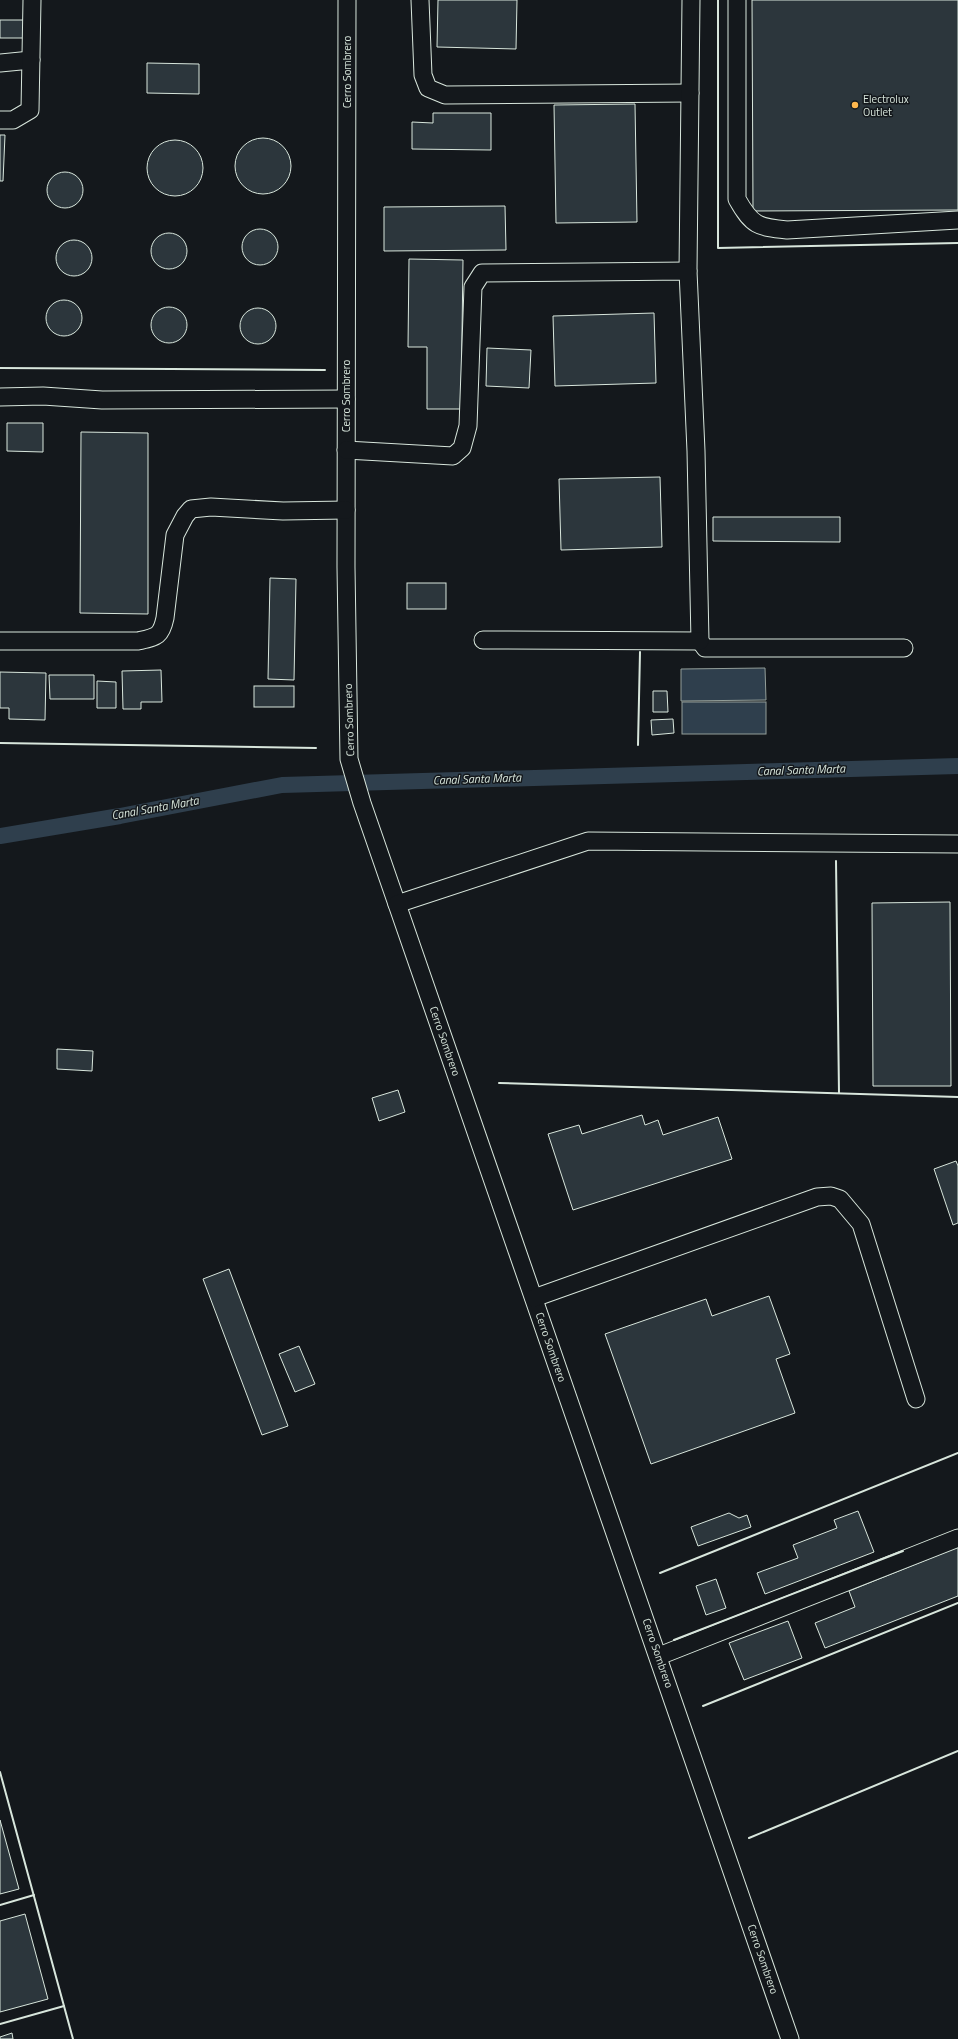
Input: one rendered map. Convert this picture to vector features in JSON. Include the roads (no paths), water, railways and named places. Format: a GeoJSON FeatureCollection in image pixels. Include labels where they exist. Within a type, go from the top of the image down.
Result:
{"type":"FeatureCollection","features":[{"type":"Feature","properties":{"kind":"street"},"geometry":{"type":"LineString","coordinates":[[0,120],[13,120],[30,110],[32,0]]}},
{"type":"Feature","properties":{"kind":"street","name":"Cerro Sombrero"},"geometry":{"type":"LineString","coordinates":[[348,0],[346,510],[350,759],[360,795],[397,904],[659,1656],[790,2039]]}},
{"type":"Feature","properties":{"kind":"street"},"geometry":{"type":"LineString","coordinates":[[420,0],[423,75],[428,88],[445,95],[690,92]]}},
{"type":"Feature","properties":{"kind":"street"},"geometry":{"type":"LineString","coordinates":[[691,0],[688,270],[696,451],[700,640],[705,648],[904,648]]}},
{"type":"Feature","properties":{"kind":"street"},"geometry":{"type":"LineString","coordinates":[[737,0],[738,199],[747,217],[763,227],[788,230],[958,220]]}},
{"type":"Feature","properties":{"kind":"street"},"geometry":{"type":"LineString","coordinates":[[0,63],[31,60]]}},
{"type":"Feature","properties":{"kind":"street"},"geometry":{"type":"LineString","coordinates":[[346,450],[453,456],[462,448],[468,426],[473,287],[482,273],[688,270]]}},
{"type":"Feature","properties":{"kind":"street"},"geometry":{"type":"LineString","coordinates":[[0,397],[43,396],[102,400],[346,399]]}},
{"type":"Feature","properties":{"kind":"street"},"geometry":{"type":"LineString","coordinates":[[0,641],[138,641],[157,636],[163,630],[175,535],[185,516],[191,509],[211,507],[283,511],[346,510]]}},
{"type":"Feature","properties":{"kind":"street"},"geometry":{"type":"LineString","coordinates":[[483,640],[700,640]]}},
{"type":"Feature","properties":{"kind":"street"},"geometry":{"type":"LineString","coordinates":[[397,904],[588,840],[958,844]]}},
{"type":"Feature","properties":{"kind":"street"},"geometry":{"type":"LineString","coordinates":[[534,1298],[817,1197],[831,1196],[840,1200],[861,1224],[916,1399]]}},
{"type":"Feature","properties":{"kind":"street"},"geometry":{"type":"LineString","coordinates":[[659,1656],[958,1538]]}},
{"type":"Feature","properties":{"kind":"water"},"geometry":{"type":"Polygon","coordinates":[[[765,668],[766,700],[681,701],[681,669],[765,668]]]}},
{"type":"Feature","properties":{"kind":"water"},"geometry":{"type":"Polygon","coordinates":[[[682,702],[766,702],[766,734],[682,734],[682,702]]]}},
{"type":"Feature","properties":{"kind":"waterway","name":"Canal Santa Marta"},"geometry":{"type":"LineString","coordinates":[[0,836],[120,816],[282,785],[958,766]]}},
{"type":"Feature","properties":{"kind":"place","name":"Electrolux Outlet"},"geometry":{"type":"Point","coordinates":[855,105]}}]}
